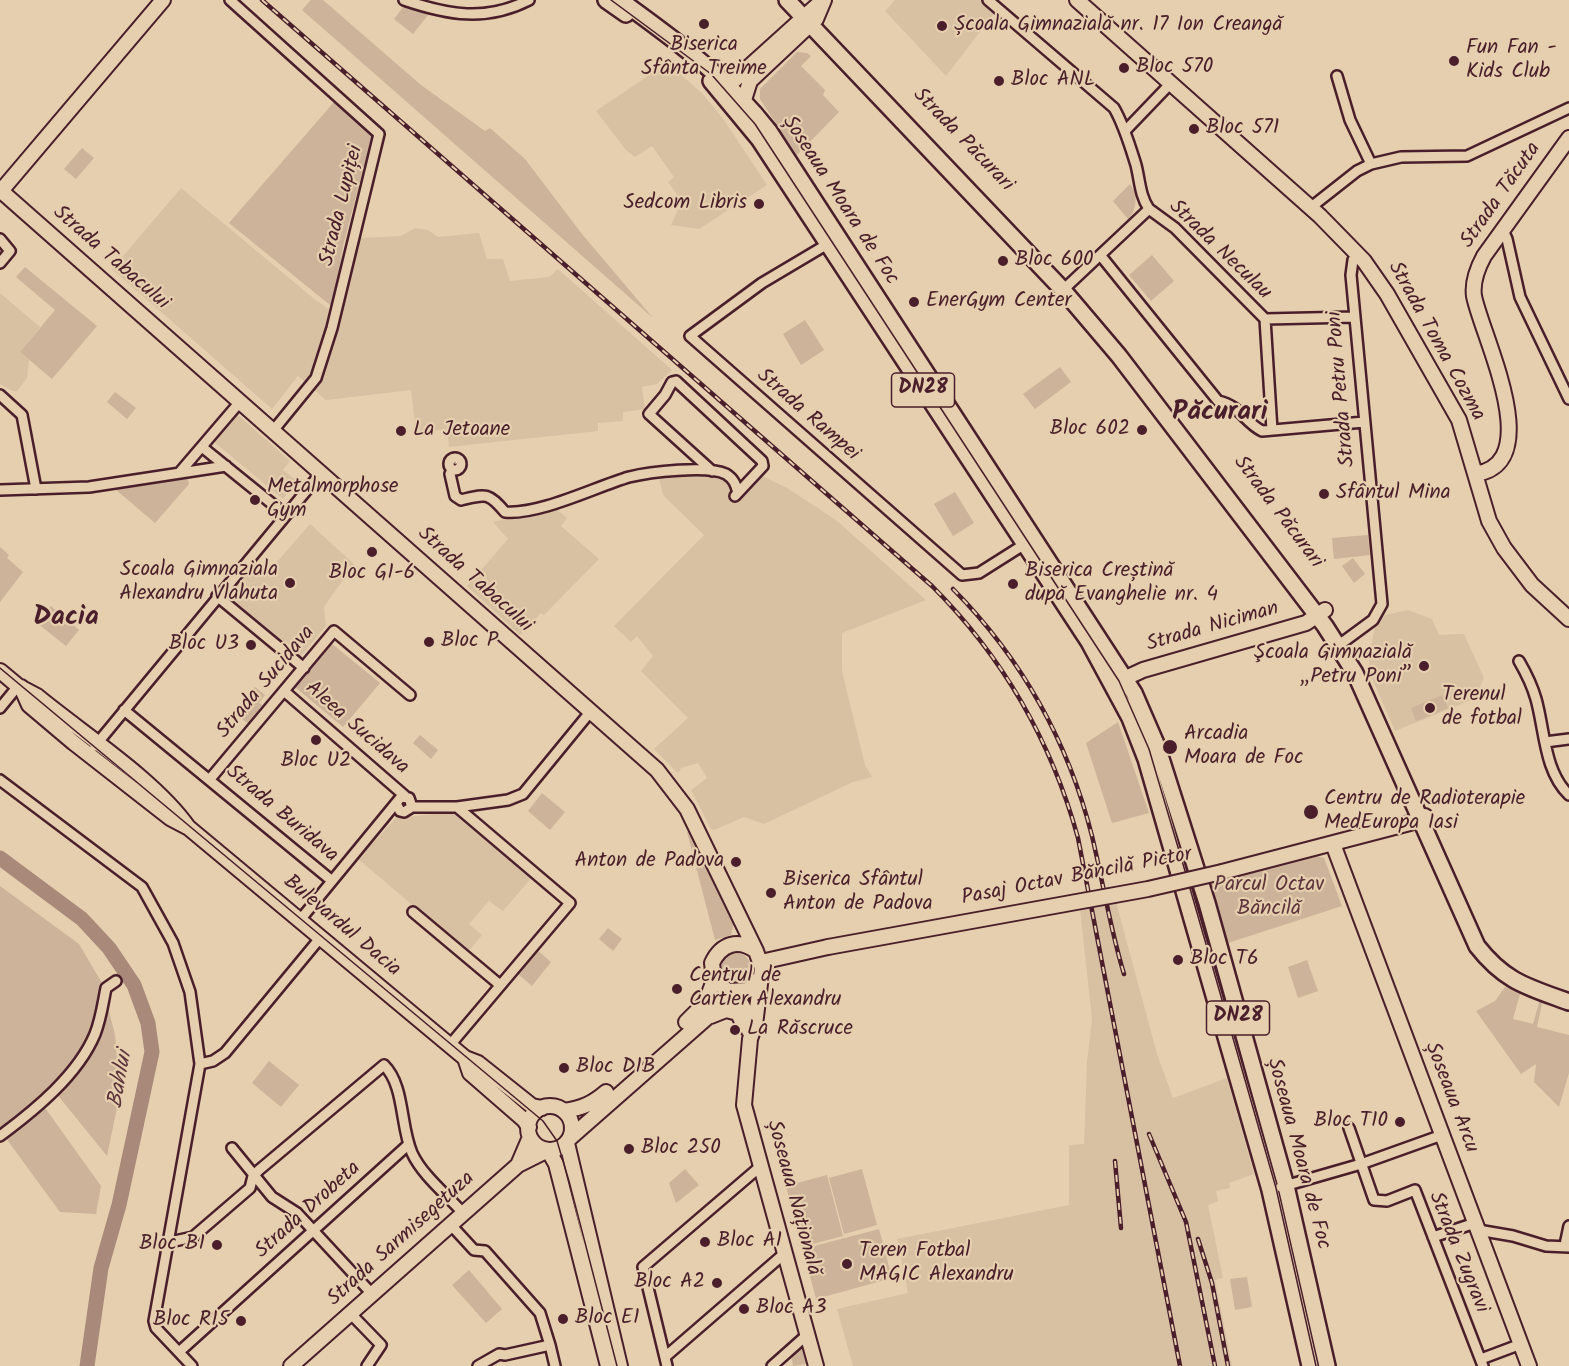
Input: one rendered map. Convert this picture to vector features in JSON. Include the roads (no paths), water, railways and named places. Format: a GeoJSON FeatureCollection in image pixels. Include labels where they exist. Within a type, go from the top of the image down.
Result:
{"type":"FeatureCollection","features":[{"type":"Feature","properties":{"kind":"main road","name":"DN28"},"geometry":{"type":"LineString","coordinates":[[606,0],[734,95]]}},
{"type":"Feature","properties":{"kind":"main road","name":"DN28"},"geometry":{"type":"LineString","coordinates":[[620,0],[696,55],[734,95]]}},
{"type":"Feature","properties":{"kind":"main road","name":"Strada Păcurari"},"geometry":{"type":"LineString","coordinates":[[787,0],[808,14],[1066,287],[1322,613],[1342,643],[1422,818],[1483,943],[1496,958],[1522,978],[1569,994]]}},
{"type":"Feature","properties":{"kind":"main road","name":"Șoseaua Moara de Foc"},"geometry":{"type":"LineString","coordinates":[[734,95],[759,139],[832,240],[1030,541],[1089,642],[1119,681],[1157,746],[1196,865],[1286,1186],[1327,1366]]}},
{"type":"Feature","properties":{"kind":"main road","name":"Șoseaua Moara de Foc"},"geometry":{"type":"LineString","coordinates":[[734,95],[769,131],[832,240]]}},
{"type":"Feature","properties":{"kind":"main road","name":"DN28"},"geometry":{"type":"LineString","coordinates":[[1119,681],[1146,759],[1270,1190],[1310,1366]]}},
{"type":"Feature","properties":{"kind":"main road","name":"Strada Păcurari"},"geometry":{"type":"LineString","coordinates":[[1422,818],[1465,924],[1490,963],[1519,985],[1569,1002]]}},
{"type":"Feature","properties":{"kind":"street"},"geometry":{"type":"LineString","coordinates":[[1,190],[163,0]]}},
{"type":"Feature","properties":{"kind":"street","name":"Strada Lupiței"},"geometry":{"type":"LineString","coordinates":[[230,0],[379,134],[332,328],[316,378],[272,432]]}},
{"type":"Feature","properties":{"kind":"street"},"geometry":{"type":"LineString","coordinates":[[404,0],[440,11],[480,15],[509,10],[529,0]]}},
{"type":"Feature","properties":{"kind":"street"},"geometry":{"type":"LineString","coordinates":[[734,95],[808,14],[824,0]]}},
{"type":"Feature","properties":{"kind":"street","name":"Strada Neculau"},"geometry":{"type":"LineString","coordinates":[[988,0],[1026,32],[1040,48],[1108,101],[1125,131],[1143,200],[1149,209],[1175,228],[1265,319],[1272,430]]}},
{"type":"Feature","properties":{"kind":"street","name":"Strada Toma Cozma"},"geometry":{"type":"LineString","coordinates":[[1077,0],[1311,208],[1358,254],[1387,294],[1458,420],[1489,520],[1504,548],[1532,585],[1569,619]]}},
{"type":"Feature","properties":{"kind":"street"},"geometry":{"type":"LineString","coordinates":[[734,95],[750,81],[808,14]]}},
{"type":"Feature","properties":{"kind":"street"},"geometry":{"type":"LineString","coordinates":[[1337,76],[1350,120],[1371,164]]}},
{"type":"Feature","properties":{"kind":"street"},"geometry":{"type":"LineString","coordinates":[[1125,131],[1171,83]]}},
{"type":"Feature","properties":{"kind":"street"},"geometry":{"type":"LineString","coordinates":[[1311,208],[1357,171],[1371,164],[1401,157],[1467,156],[1569,108]]}},
{"type":"Feature","properties":{"kind":"street","name":"Strada Tăcuta"},"geometry":{"type":"LineString","coordinates":[[1475,474],[1491,470],[1501,459],[1508,428],[1504,387],[1474,297],[1479,267],[1569,138]]}},
{"type":"Feature","properties":{"kind":"street","name":"Strada Tabacului"},"geometry":{"type":"LineString","coordinates":[[1,190],[239,403],[657,770],[675,789],[687,809],[738,918],[759,956]]}},
{"type":"Feature","properties":{"kind":"street","name":"Strada Neculau"},"geometry":{"type":"LineString","coordinates":[[1066,287],[1149,209]]}},
{"type":"Feature","properties":{"kind":"street"},"geometry":{"type":"LineString","coordinates":[[1503,230],[1520,297],[1569,399]]}},
{"type":"Feature","properties":{"kind":"street"},"geometry":{"type":"LineString","coordinates":[[0,239],[10,251],[0,263]]}},
{"type":"Feature","properties":{"kind":"street","name":"Strada Rampei"},"geometry":{"type":"LineString","coordinates":[[832,240],[762,283],[690,336],[962,575],[979,573],[1030,541]]}},
{"type":"Feature","properties":{"kind":"street","name":"Strada Petru Poni"},"geometry":{"type":"LineString","coordinates":[[1342,643],[1373,620],[1382,604],[1354,316],[1351,269],[1358,254]]}},
{"type":"Feature","properties":{"kind":"street"},"geometry":{"type":"LineString","coordinates":[[1101,256],[1218,401],[1241,411],[1254,426],[1262,431],[1364,422]]}},
{"type":"Feature","properties":{"kind":"street","name":"Strada Neculau"},"geometry":{"type":"LineString","coordinates":[[1265,319],[1354,316]]}},
{"type":"Feature","properties":{"kind":"street"},"geometry":{"type":"LineString","coordinates":[[452,470],[455,496],[461,500],[490,495],[505,512],[514,513],[564,500],[633,476],[712,471],[722,473],[732,479],[736,494],[763,466],[762,461],[676,381],[672,382],[665,396],[649,414],[712,471]]}},
{"type":"Feature","properties":{"kind":"street"},"geometry":{"type":"LineString","coordinates":[[0,395],[15,407],[25,424],[36,489]]}},
{"type":"Feature","properties":{"kind":"street"},"geometry":{"type":"LineString","coordinates":[[180,472],[239,403]]}},
{"type":"Feature","properties":{"kind":"street"},"geometry":{"type":"LineString","coordinates":[[202,447],[286,515]]}},
{"type":"Feature","properties":{"kind":"street"},"geometry":{"type":"LineString","coordinates":[[0,490],[89,487],[226,466]]}},
{"type":"Feature","properties":{"kind":"street"},"geometry":{"type":"LineString","coordinates":[[93,748],[321,473]]}},
{"type":"Feature","properties":{"kind":"street"},"geometry":{"type":"LineString","coordinates":[[218,596],[304,668]]}},
{"type":"Feature","properties":{"kind":"street","name":"Strada Niciman"},"geometry":{"type":"LineString","coordinates":[[1119,681],[1186,657],[1306,623],[1322,613]]}},
{"type":"Feature","properties":{"kind":"street","name":"Strada Sucidava"},"geometry":{"type":"LineString","coordinates":[[210,779],[334,631],[410,695]]}},
{"type":"Feature","properties":{"kind":"street"},"geometry":{"type":"LineString","coordinates":[[1519,661],[1536,699],[1545,742],[1557,781],[1569,795]]}},
{"type":"Feature","properties":{"kind":"street","name":"Bulevardul Dacia"},"geometry":{"type":"LineString","coordinates":[[0,671],[19,686],[29,705],[93,748],[170,818],[189,828],[465,1058]]}},
{"type":"Feature","properties":{"kind":"street"},"geometry":{"type":"LineString","coordinates":[[0,708],[19,686]]}},
{"type":"Feature","properties":{"kind":"street","name":"Aleea Sucidava"},"geometry":{"type":"LineString","coordinates":[[284,691],[405,796]]}},
{"type":"Feature","properties":{"kind":"street","name":"Strada Buridava"},"geometry":{"type":"LineString","coordinates":[[124,710],[331,880]]}},
{"type":"Feature","properties":{"kind":"street"},"geometry":{"type":"LineString","coordinates":[[397,805],[400,811],[404,812],[412,807],[457,807],[508,800],[523,795],[591,711]]}},
{"type":"Feature","properties":{"kind":"street"},"geometry":{"type":"LineString","coordinates":[[1545,742],[1569,739]]}},
{"type":"Feature","properties":{"kind":"street"},"geometry":{"type":"LineString","coordinates":[[0,780],[142,887],[182,964],[190,992],[200,1064],[170,1242],[154,1321],[156,1328],[192,1366]]}},
{"type":"Feature","properties":{"kind":"street"},"geometry":{"type":"LineString","coordinates":[[300,920],[331,880],[397,805],[401,797],[405,796],[412,802],[412,807]]}},
{"type":"Feature","properties":{"kind":"street"},"geometry":{"type":"LineString","coordinates":[[450,1045],[570,903],[457,807]]}},
{"type":"Feature","properties":{"kind":"street","name":"Pasaj Octav Băncilă Pictor"},"geometry":{"type":"LineString","coordinates":[[759,956],[828,947],[1148,889],[1333,844],[1422,818]]}},
{"type":"Feature","properties":{"kind":"street","name":"Șoseaua Arcu"},"geometry":{"type":"LineString","coordinates":[[1333,844],[1529,1366]]}},
{"type":"Feature","properties":{"kind":"street"},"geometry":{"type":"LineString","coordinates":[[413,912],[500,985]]}},
{"type":"Feature","properties":{"kind":"street"},"geometry":{"type":"LineString","coordinates":[[732,944],[737,936],[738,918]]}},
{"type":"Feature","properties":{"kind":"street"},"geometry":{"type":"LineString","coordinates":[[200,1064],[213,1061],[225,1053],[321,937]]}},
{"type":"Feature","properties":{"kind":"street"},"geometry":{"type":"LineString","coordinates":[[521,1164],[548,1150],[560,1148],[704,1018],[735,993],[748,990],[760,978],[759,956],[744,944],[724,947],[715,957],[711,969],[714,980],[711,994],[697,1012],[594,1103],[564,1111]]}},
{"type":"Feature","properties":{"kind":"street","name":"Șoseaua Națională"},"geometry":{"type":"LineString","coordinates":[[760,978],[755,1025],[747,1058],[744,1105],[816,1366]]}},
{"type":"Feature","properties":{"kind":"street"},"geometry":{"type":"LineString","coordinates":[[714,980],[723,989],[735,993]]}},
{"type":"Feature","properties":{"kind":"street"},"geometry":{"type":"LineString","coordinates":[[0,1136],[25,1117],[63,1082],[95,1034],[106,988],[116,981]]}},
{"type":"Feature","properties":{"kind":"street","name":"Șoseaua Națională"},"geometry":{"type":"LineString","coordinates":[[735,993],[747,1014],[750,1040]]}},
{"type":"Feature","properties":{"kind":"street"},"geometry":{"type":"LineString","coordinates":[[704,1018],[726,1010],[738,1013],[744,1025],[747,1058]]}},
{"type":"Feature","properties":{"kind":"street"},"geometry":{"type":"LineString","coordinates":[[465,1058],[478,1063],[532,1106],[542,1108],[553,1106],[564,1111],[572,1123],[568,1140],[620,1366]]}},
{"type":"Feature","properties":{"kind":"street"},"geometry":{"type":"LineString","coordinates":[[465,1058],[470,1073],[524,1120],[536,1144],[548,1150],[561,1179],[608,1366]]}},
{"type":"Feature","properties":{"kind":"street"},"geometry":{"type":"LineString","coordinates":[[170,1242],[193,1238],[250,1188],[253,1176],[384,1065],[393,1074],[409,1144],[416,1161],[464,1214]]}},
{"type":"Feature","properties":{"kind":"street"},"geometry":{"type":"LineString","coordinates":[[530,1132],[532,1116],[542,1108]]}},
{"type":"Feature","properties":{"kind":"street"},"geometry":{"type":"LineString","coordinates":[[1349,1128],[1361,1164]]}},
{"type":"Feature","properties":{"kind":"street","name":"Strada Sarmisegetuza"},"geometry":{"type":"LineString","coordinates":[[291,1366],[521,1164],[530,1132]]}},
{"type":"Feature","properties":{"kind":"street"},"geometry":{"type":"LineString","coordinates":[[1270,1190],[1361,1164],[1442,1135]]}},
{"type":"Feature","properties":{"kind":"street","name":"Strada Drobeta"},"geometry":{"type":"LineString","coordinates":[[179,1352],[409,1144]]}},
{"type":"Feature","properties":{"kind":"street"},"geometry":{"type":"LineString","coordinates":[[231,1148],[272,1197],[297,1213],[373,1295]]}},
{"type":"Feature","properties":{"kind":"street"},"geometry":{"type":"LineString","coordinates":[[521,1164],[544,1163],[561,1179]]}},
{"type":"Feature","properties":{"kind":"street","name":"Strada Zugravi"},"geometry":{"type":"LineString","coordinates":[[1361,1164],[1374,1200],[1387,1201],[1415,1190],[1482,1363]]}},
{"type":"Feature","properties":{"kind":"street"},"geometry":{"type":"LineString","coordinates":[[762,1166],[643,1267],[666,1362],[785,1252]]}},
{"type":"Feature","properties":{"kind":"street"},"geometry":{"type":"LineString","coordinates":[[451,1225],[474,1250],[485,1251],[540,1313],[555,1366]]}},
{"type":"Feature","properties":{"kind":"street"},"geometry":{"type":"LineString","coordinates":[[1569,1226],[1567,1246],[1569,1255]]}},
{"type":"Feature","properties":{"kind":"street"},"geometry":{"type":"LineString","coordinates":[[1433,1237],[1477,1227],[1546,1246],[1567,1246]]}},
{"type":"Feature","properties":{"kind":"street"},"geometry":{"type":"LineString","coordinates":[[351,1314],[381,1345],[367,1366]]}},
{"type":"Feature","properties":{"kind":"street"},"geometry":{"type":"LineString","coordinates":[[772,1366],[808,1334]]}},
{"type":"Feature","properties":{"kind":"street"},"geometry":{"type":"LineString","coordinates":[[1482,1363],[1521,1344]]}},
{"type":"Feature","properties":{"kind":"street"},"geometry":{"type":"LineString","coordinates":[[478,1366],[499,1354],[505,1355],[550,1345]]}},
{"type":"Feature","properties":{"kind":"waterway","name":"Bahlui"},"geometry":{"type":"LineString","coordinates":[[0,858],[82,919],[109,948],[134,985],[148,1023],[152,1052],[119,1205],[101,1268],[87,1366]]}},
{"type":"Feature","properties":{"kind":"tram line"},"geometry":{"type":"LineString","coordinates":[[611,0],[711,74],[755,124],[1119,681],[1149,749],[1185,871],[1276,1188],[1316,1366]]}},
{"type":"Feature","properties":{"kind":"tram line"},"geometry":{"type":"LineString","coordinates":[[0,668],[543,1121],[557,1141],[617,1366]]}},
{"type":"Feature","properties":{"kind":"railway"},"geometry":{"type":"LineString","coordinates":[[262,0],[932,586],[958,613],[1002,671],[1039,734],[1054,767],[1078,838],[1180,1366]]}},
{"type":"Feature","properties":{"kind":"railway"},"geometry":{"type":"LineString","coordinates":[[953,589],[978,616],[1021,673],[1056,735],[1070,767],[1092,836],[1124,974]]}},
{"type":"Feature","properties":{"kind":"railway"},"geometry":{"type":"LineString","coordinates":[[1149,1134],[1186,1222],[1215,1366]]}},
{"type":"Feature","properties":{"kind":"railway"},"geometry":{"type":"LineString","coordinates":[[1115,1161],[1121,1228]]}},
{"type":"Feature","properties":{"kind":"railway"},"geometry":{"type":"LineString","coordinates":[[1198,1239],[1212,1283],[1228,1366]]}},
{"type":"Feature","properties":{"kind":"place","name":"Biserica Sfânta Treime"},"geometry":{"type":"Point","coordinates":[704,24]}},
{"type":"Feature","properties":{"kind":"place","name":"Școala Gimnazială nr. 17 Ion Creangă"},"geometry":{"type":"Point","coordinates":[942,26]}},
{"type":"Feature","properties":{"kind":"place","name":"Fun Fan - Kids Club"},"geometry":{"type":"Point","coordinates":[1454,61]}},
{"type":"Feature","properties":{"kind":"place","name":"Bloc 570"},"geometry":{"type":"Point","coordinates":[1124,68]}},
{"type":"Feature","properties":{"kind":"place","name":"Bloc ANL"},"geometry":{"type":"Point","coordinates":[999,81]}},
{"type":"Feature","properties":{"kind":"place","name":"Bloc 571"},"geometry":{"type":"Point","coordinates":[1194,129]}},
{"type":"Feature","properties":{"kind":"place","name":"Sedcom Libris"},"geometry":{"type":"Point","coordinates":[759,204]}},
{"type":"Feature","properties":{"kind":"place","name":"Bloc 600"},"geometry":{"type":"Point","coordinates":[1003,261]}},
{"type":"Feature","properties":{"kind":"place","name":"EnerGym Center"},"geometry":{"type":"Point","coordinates":[914,302]}},
{"type":"Feature","properties":{"kind":"place","name":"Bloc 602"},"geometry":{"type":"Point","coordinates":[1142,430]}},
{"type":"Feature","properties":{"kind":"place","name":"La Jetoane"},"geometry":{"type":"Point","coordinates":[401,431]}},
{"type":"Feature","properties":{"kind":"place","name":"Sfântul Mina"},"geometry":{"type":"Point","coordinates":[1324,494]}},
{"type":"Feature","properties":{"kind":"place","name":"Metalmorphose Gym"},"geometry":{"type":"Point","coordinates":[255,500]}},
{"type":"Feature","properties":{"kind":"place","name":"Bloc G1-6"},"geometry":{"type":"Point","coordinates":[372,552]}},
{"type":"Feature","properties":{"kind":"place","name":"Scoala Gimnaziala Alexandru Vlahuta"},"geometry":{"type":"Point","coordinates":[290,583]}},
{"type":"Feature","properties":{"kind":"place","name":"Biserica Creștină după Evanghelie nr. 4"},"geometry":{"type":"Point","coordinates":[1013,584]}},
{"type":"Feature","properties":{"kind":"place","name":"Bloc P"},"geometry":{"type":"Point","coordinates":[429,642]}},
{"type":"Feature","properties":{"kind":"place","name":"Bloc U3"},"geometry":{"type":"Point","coordinates":[251,645]}},
{"type":"Feature","properties":{"kind":"place","name":"Şcoala Gimnazială „Petru Poni”"},"geometry":{"type":"Point","coordinates":[1424,666]}},
{"type":"Feature","properties":{"kind":"place","name":"Terenul de fotbal"},"geometry":{"type":"Point","coordinates":[1430,708]}},
{"type":"Feature","properties":{"kind":"place","name":"Bloc U2"},"geometry":{"type":"Point","coordinates":[316,740]}},
{"type":"Feature","properties":{"kind":"place","name":"Arcadia Moara de Foc"},"geometry":{"type":"Point","coordinates":[1170,747]}},
{"type":"Feature","properties":{"kind":"place","name":"Centru de Radioterapie MedEuropa Iasi"},"geometry":{"type":"Point","coordinates":[1311,812]}},
{"type":"Feature","properties":{"kind":"place","name":"Anton de Padova"},"geometry":{"type":"Point","coordinates":[736,862]}},
{"type":"Feature","properties":{"kind":"place","name":"Biserica Sfântul Anton de Padova"},"geometry":{"type":"Point","coordinates":[771,893]}},
{"type":"Feature","properties":{"kind":"place","name":"Bloc T6"},"geometry":{"type":"Point","coordinates":[1178,960]}},
{"type":"Feature","properties":{"kind":"place","name":"Centrul de Cartier Alexandru"},"geometry":{"type":"Point","coordinates":[677,989]}},
{"type":"Feature","properties":{"kind":"place","name":"La Răscruce"},"geometry":{"type":"Point","coordinates":[735,1030]}},
{"type":"Feature","properties":{"kind":"place","name":"Bloc D1B"},"geometry":{"type":"Point","coordinates":[564,1068]}},
{"type":"Feature","properties":{"kind":"place","name":"Bloc T10"},"geometry":{"type":"Point","coordinates":[1400,1122]}},
{"type":"Feature","properties":{"kind":"place","name":"Bloc 250"},"geometry":{"type":"Point","coordinates":[629,1149]}},
{"type":"Feature","properties":{"kind":"place","name":"Bloc A1"},"geometry":{"type":"Point","coordinates":[705,1242]}},
{"type":"Feature","properties":{"kind":"place","name":"Bloc B1"},"geometry":{"type":"Point","coordinates":[217,1245]}},
{"type":"Feature","properties":{"kind":"place","name":"Teren Fotbal MAGIC Alexandru"},"geometry":{"type":"Point","coordinates":[847,1264]}},
{"type":"Feature","properties":{"kind":"place","name":"Bloc A2"},"geometry":{"type":"Point","coordinates":[717,1283]}},
{"type":"Feature","properties":{"kind":"place","name":"Bloc A3"},"geometry":{"type":"Point","coordinates":[744,1309]}},
{"type":"Feature","properties":{"kind":"place","name":"Bloc E1"},"geometry":{"type":"Point","coordinates":[563,1319]}},
{"type":"Feature","properties":{"kind":"place","name":"Bloc R15"},"geometry":{"type":"Point","coordinates":[241,1321]}},
{"type":"Feature","properties":{"kind":"district","name":"Păcurari"},"geometry":{"type":"Point","coordinates":[1220,414]}},
{"type":"Feature","properties":{"kind":"district","name":"Dacia"},"geometry":{"type":"Point","coordinates":[66,619]}},
{"type":"Feature","properties":{"kind":"park label","name":"Parcul Octav Băncilă"},"geometry":{"type":"Point","coordinates":[1269,898]}}]}
